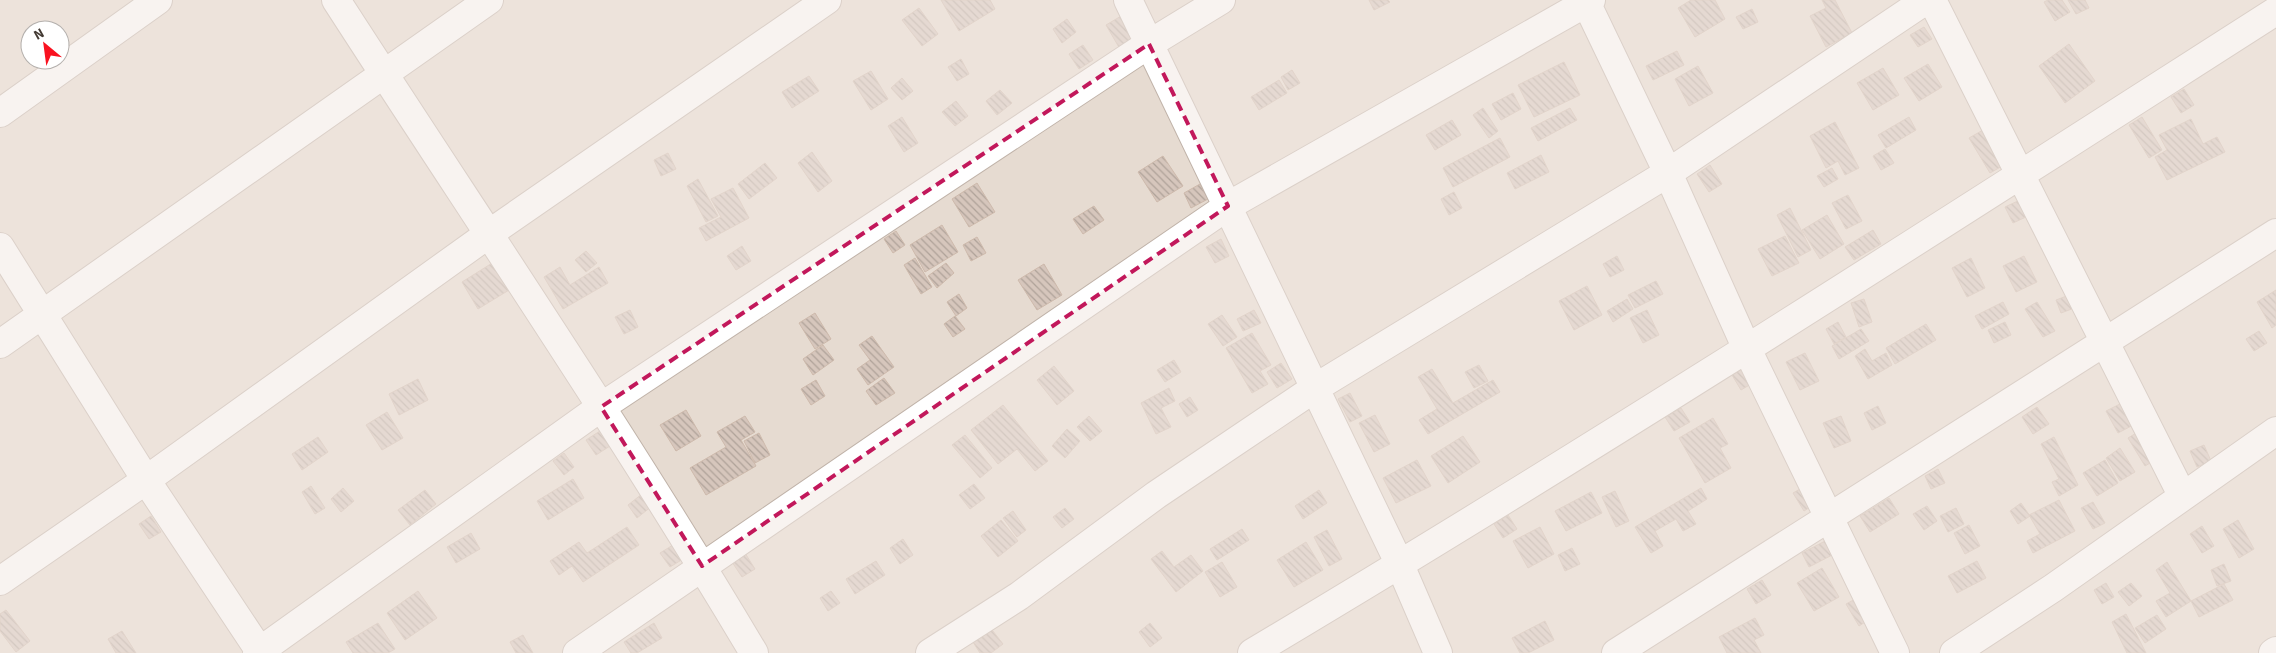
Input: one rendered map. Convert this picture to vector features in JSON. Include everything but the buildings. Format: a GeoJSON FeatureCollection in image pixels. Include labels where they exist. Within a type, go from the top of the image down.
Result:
{"type":"FeatureCollection","features":[{"type":"Feature","properties":{"kind":"street"},"geometry":{"type":"LineString","coordinates":[[0,113],[158,0]]}},
{"type":"Feature","properties":{"kind":"street"},"geometry":{"type":"LineString","coordinates":[[336,0],[490,233],[702,566],[754,653]]}},
{"type":"Feature","properties":{"kind":"street"},"geometry":{"type":"LineString","coordinates":[[0,344],[489,0]]}},
{"type":"Feature","properties":{"kind":"street"},"geometry":{"type":"LineString","coordinates":[[0,581],[146,480],[490,233],[828,0]]}},
{"type":"Feature","properties":{"kind":"street"},"geometry":{"type":"LineString","coordinates":[[1128,0],[1400,565],[1438,653]]}},
{"type":"Feature","properties":{"kind":"street"},"geometry":{"type":"LineString","coordinates":[[0,247],[146,480],[259,652],[601,407],[1149,44],[1221,0]]}},
{"type":"Feature","properties":{"kind":"street"},"geometry":{"type":"LineString","coordinates":[[930,653],[1019,596],[1148,500],[1315,388],[1668,173],[1926,0]]}},
{"type":"Feature","properties":{"kind":"street"},"geometry":{"type":"LineString","coordinates":[[1932,0],[2182,495]]}},
{"type":"Feature","properties":{"kind":"street"},"geometry":{"type":"LineString","coordinates":[[577,653],[1228,206],[1588,1],[1668,173],[1746,348],[1895,653]]}},
{"type":"Feature","properties":{"kind":"street"},"geometry":{"type":"LineString","coordinates":[[1252,653],[1400,565],[2020,175],[2276,11]]}},
{"type":"Feature","properties":{"kind":"street"},"geometry":{"type":"LineString","coordinates":[[1616,653],[1828,516],[2276,233]]}},
{"type":"Feature","properties":{"kind":"street"},"geometry":{"type":"LineString","coordinates":[[1954,653],[2052,588],[2182,495],[2276,431]]}},
{"type":"Feature","properties":{"kind":"highlighted area"},"geometry":{"type":"Polygon","coordinates":[[[1149,44],[1228,206],[702,566],[601,407],[1149,44]]]}},
{"type":"Feature","properties":{"kind":"shaded area"},"geometry":{"type":"Polygon","coordinates":[[[0,0],[2276,0],[2276,653],[0,653],[0,0]]]}}]}
